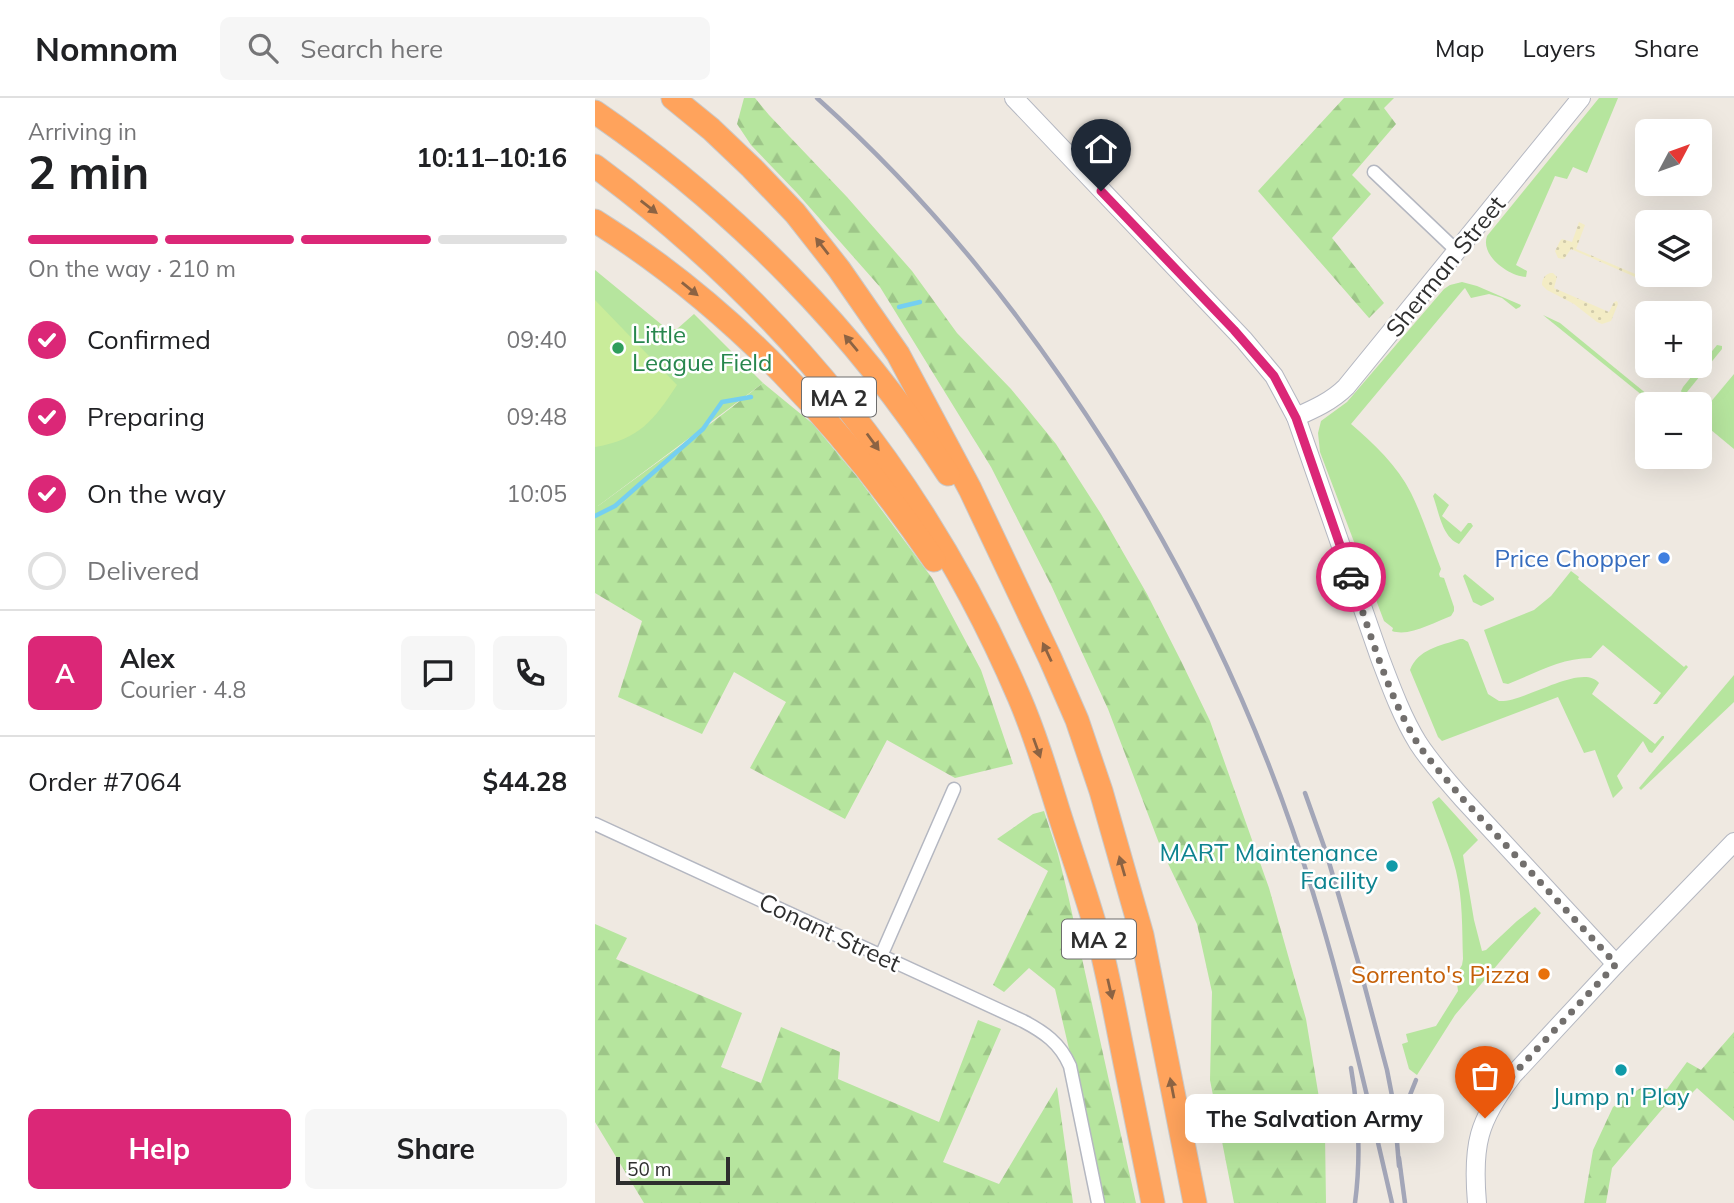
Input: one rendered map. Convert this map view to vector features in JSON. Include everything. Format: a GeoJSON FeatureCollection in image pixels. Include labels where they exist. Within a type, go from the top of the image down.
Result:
{"type":"FeatureCollection","features":[{"type":"Feature","properties":{"kind":"highway"},"geometry":{"type":"LineString","coordinates":[[673,98],[730,146],[774,190],[859,297],[898,354],[937,425],[1013,582]]}},
{"type":"Feature","properties":{"kind":"highway","name":"MA 2"},"geometry":{"type":"LineString","coordinates":[[595,112],[654,155],[730,218],[771,257],[844,335],[908,415],[989,538],[1050,658],[1077,720],[1101,791],[1142,935],[1195,1203]]}},
{"type":"Feature","properties":{"kind":"highway","name":"MA 2"},"geometry":{"type":"LineString","coordinates":[[595,166],[661,216],[729,277],[822,376],[876,446],[927,522],[973,601],[1019,697],[1044,764],[1096,929],[1114,1004],[1153,1203]]}},
{"type":"Feature","properties":{"kind":"highway"},"geometry":{"type":"LineString","coordinates":[[595,221],[698,295],[799,389],[864,464],[898,509],[942,571],[1013,684]]}},
{"type":"Feature","properties":{"kind":"main road"},"geometry":{"type":"LineString","coordinates":[[1014,98],[1274,376],[1296,418],[1380,658],[1395,697],[1418,743],[1463,799],[1616,964]]}},
{"type":"Feature","properties":{"kind":"main road","name":"Sherman Street"},"geometry":{"type":"LineString","coordinates":[[1296,418],[1338,395],[1346,387],[1581,98]]}},
{"type":"Feature","properties":{"kind":"main road"},"geometry":{"type":"LineString","coordinates":[[1477,1203],[1474,1170],[1478,1138],[1485,1118],[1513,1075],[1734,842]]}},
{"type":"Feature","properties":{"kind":"street"},"geometry":{"type":"LineString","coordinates":[[1374,172],[1457,251]]}},
{"type":"Feature","properties":{"kind":"street"},"geometry":{"type":"LineString","coordinates":[[881,956],[954,789]]}},
{"type":"Feature","properties":{"kind":"street","name":"Conant Street"},"geometry":{"type":"LineString","coordinates":[[595,824],[1043,1032],[1060,1047],[1070,1066],[1098,1203]]}},
{"type":"Feature","properties":{"kind":"green space"},"geometry":{"type":"Polygon","coordinates":[[[744,98],[755,98],[847,197],[912,271],[957,333],[1011,389],[1056,444],[1101,514],[1147,594],[1210,721],[1269,888],[1306,1019],[1325,1134],[1326,1203],[1234,1203],[1210,1080],[1212,992],[1197,924],[1162,851],[1108,709],[1051,585],[991,467],[880,287],[751,145],[737,124],[744,98]]]}},
{"type":"Feature","properties":{"kind":"green space"},"geometry":{"type":"Polygon","coordinates":[[[1344,98],[1394,98],[1384,108],[1396,124],[1352,175],[1371,194],[1332,238],[1384,303],[1369,318],[1258,191],[1344,98]]]}},
{"type":"Feature","properties":{"kind":"green space"},"geometry":{"type":"Polygon","coordinates":[[[1599,98],[1618,98],[1587,173],[1573,167],[1567,179],[1555,176],[1516,265],[1527,271],[1526,277],[1504,269],[1488,251],[1487,236],[1599,98]]]}},
{"type":"Feature","properties":{"kind":"green space"},"geometry":{"type":"Polygon","coordinates":[[[595,270],[667,329],[677,329],[694,314],[763,383],[598,506],[595,506],[595,270]]]}},
{"type":"Feature","properties":{"kind":"green space"},"geometry":{"type":"Polygon","coordinates":[[[1462,282],[1521,305],[1516,309],[1502,298],[1489,294],[1471,298],[1465,288],[1351,424],[1384,456],[1405,483],[1423,521],[1441,569],[1440,577],[1444,578],[1454,607],[1451,616],[1422,628],[1406,632],[1392,631],[1393,628],[1384,621],[1320,452],[1318,433],[1321,421],[1347,402],[1444,289],[1462,282]]]}},
{"type":"Feature","properties":{"kind":"green space","name":"Little League Field"},"geometry":{"type":"Polygon","coordinates":[[[595,300],[677,385],[644,426],[623,439],[595,447],[595,300]]]}},
{"type":"Feature","properties":{"kind":"green space"},"geometry":{"type":"Polygon","coordinates":[[[1543,315],[1560,323],[1644,392],[1638,392],[1543,315]]]}},
{"type":"Feature","properties":{"kind":"green space"},"geometry":{"type":"Polygon","coordinates":[[[1717,345],[1722,346],[1712,361],[1712,351],[1717,345]]]}},
{"type":"Feature","properties":{"kind":"green space"},"geometry":{"type":"Polygon","coordinates":[[[1734,374],[1734,449],[1712,431],[1712,400],[1734,374]]]}},
{"type":"Feature","properties":{"kind":"green space"},"geometry":{"type":"Polygon","coordinates":[[[1690,378],[1698,378],[1687,392],[1682,392],[1690,378]]]}},
{"type":"Feature","properties":{"kind":"green space"},"geometry":{"type":"Polygon","coordinates":[[[763,383],[813,424],[858,478],[932,578],[981,670],[1013,764],[955,778],[887,740],[845,819],[750,768],[786,702],[734,672],[702,734],[618,697],[642,621],[595,593],[595,506],[763,383]]]}},
{"type":"Feature","properties":{"kind":"green space"},"geometry":{"type":"Polygon","coordinates":[[[1435,493],[1449,505],[1442,516],[1461,532],[1468,523],[1473,526],[1459,544],[1453,541],[1445,530],[1433,496],[1435,493]]]}},
{"type":"Feature","properties":{"kind":"green space"},"geometry":{"type":"Polygon","coordinates":[[[1571,571],[1684,667],[1688,667],[1657,704],[1653,704],[1661,693],[1603,645],[1591,658],[1559,663],[1508,684],[1503,683],[1484,630],[1534,610],[1551,596],[1571,571]]]}},
{"type":"Feature","properties":{"kind":"green space"},"geometry":{"type":"Polygon","coordinates":[[[1465,574],[1494,600],[1481,606],[1473,602],[1463,576],[1465,574]]]}},
{"type":"Feature","properties":{"kind":"green space"},"geometry":{"type":"Polygon","coordinates":[[[1460,639],[1468,642],[1488,694],[1499,701],[1523,696],[1566,680],[1591,678],[1599,683],[1592,694],[1655,744],[1662,736],[1664,738],[1652,753],[1643,741],[1617,776],[1623,788],[1613,798],[1595,750],[1584,753],[1558,697],[1442,741],[1410,670],[1424,653],[1460,639]]]}},
{"type":"Feature","properties":{"kind":"green space"},"geometry":{"type":"Polygon","coordinates":[[[1734,675],[1734,702],[1641,790],[1639,788],[1734,675]]]}},
{"type":"Feature","properties":{"kind":"green space"},"geometry":{"type":"Polygon","coordinates":[[[1439,797],[1478,840],[1463,855],[1482,951],[1535,907],[1541,913],[1455,1015],[1417,1075],[1409,1069],[1402,1044],[1408,1042],[1406,1034],[1436,1026],[1458,991],[1456,975],[1463,959],[1458,882],[1451,853],[1432,802],[1439,797]]]}},
{"type":"Feature","properties":{"kind":"green space"},"geometry":{"type":"Polygon","coordinates":[[[1044,811],[1068,895],[1136,1203],[1105,1203],[1055,989],[1029,968],[1004,992],[993,985],[1048,871],[997,839],[1033,814],[1044,811]]]}},
{"type":"Feature","properties":{"kind":"green space"},"geometry":{"type":"Polygon","coordinates":[[[595,924],[627,938],[616,959],[742,1013],[721,1067],[761,1083],[781,1027],[840,1052],[838,1079],[939,1122],[978,1020],[1001,1029],[943,1162],[999,1184],[1057,1087],[1073,1203],[644,1203],[595,1122],[595,924]]]}},
{"type":"Feature","properties":{"kind":"green space"},"geometry":{"type":"Polygon","coordinates":[[[1734,1032],[1734,1121],[1697,1088],[1678,1107],[1670,1100],[1612,1168],[1606,1203],[1584,1203],[1593,1150],[1613,1107],[1645,1085],[1667,1089],[1687,1062],[1701,1070],[1734,1032]]]}},
{"type":"Feature","properties":{"kind":"sand"},"geometry":{"type":"Polygon","coordinates":[[[1579,222],[1585,225],[1576,249],[1635,274],[1635,277],[1571,249],[1564,259],[1558,258],[1555,251],[1560,241],[1562,239],[1572,242],[1579,222]]]}},
{"type":"Feature","properties":{"kind":"sand"},"geometry":{"type":"Polygon","coordinates":[[[1550,273],[1557,277],[1554,288],[1609,312],[1617,301],[1611,321],[1602,324],[1597,322],[1574,304],[1547,290],[1542,281],[1550,273]]]}},
{"type":"Feature","properties":{"kind":"waterway"},"geometry":{"type":"LineString","coordinates":[[899,307],[920,302]]}},
{"type":"Feature","properties":{"kind":"waterway"},"geometry":{"type":"LineString","coordinates":[[595,516],[615,506],[703,429],[722,402],[751,397]]}},
{"type":"Feature","properties":{"kind":"railway"},"geometry":{"type":"LineString","coordinates":[[817,98],[900,178],[1011,308],[1109,450],[1188,587],[1234,681],[1292,828],[1334,967],[1392,1203]]}},
{"type":"Feature","properties":{"kind":"railway"},"geometry":{"type":"LineString","coordinates":[[1305,793],[1326,852],[1387,1070],[1394,1106],[1399,1166]]}},
{"type":"Feature","properties":{"kind":"railway"},"geometry":{"type":"LineString","coordinates":[[1351,1068],[1358,1135],[1355,1203]]}},
{"type":"Feature","properties":{"kind":"railway"},"geometry":{"type":"LineString","coordinates":[[1401,1130],[1406,1105],[1416,1080]]}},
{"type":"Feature","properties":{"kind":"railway"},"geometry":{"type":"LineString","coordinates":[[1399,1158],[1405,1203]]}},
{"type":"Feature","properties":{"kind":"way so far"},"geometry":{"type":"LineString","coordinates":[[1351,577],[1395,697],[1418,743],[1463,799],[1616,964],[1513,1075],[1485,1118]]}},
{"type":"Feature","properties":{"kind":"place","name":"Little League Field"},"geometry":{"type":"Point","coordinates":[618,348]}},
{"type":"Feature","properties":{"kind":"place","name":"Price Chopper"},"geometry":{"type":"Point","coordinates":[1664,558]}},
{"type":"Feature","properties":{"kind":"place","name":"MART Maintenance Facility"},"geometry":{"type":"Point","coordinates":[1392,866]}},
{"type":"Feature","properties":{"kind":"place","name":"Sorrento's Pizza"},"geometry":{"type":"Point","coordinates":[1544,974]}},
{"type":"Feature","properties":{"kind":"place","name":"Jump n' Play"},"geometry":{"type":"Point","coordinates":[1621,1070]}},
{"type":"Feature","properties":{"kind":"place","name":"The Salvation Army"},"geometry":{"type":"Point","coordinates":[1485,1118]}},
{"type":"Feature","properties":{"kind":"route"},"geometry":{"type":"LineString","coordinates":[[1101,191],[1234,330],[1274,376],[1296,418],[1351,577]]}}]}
